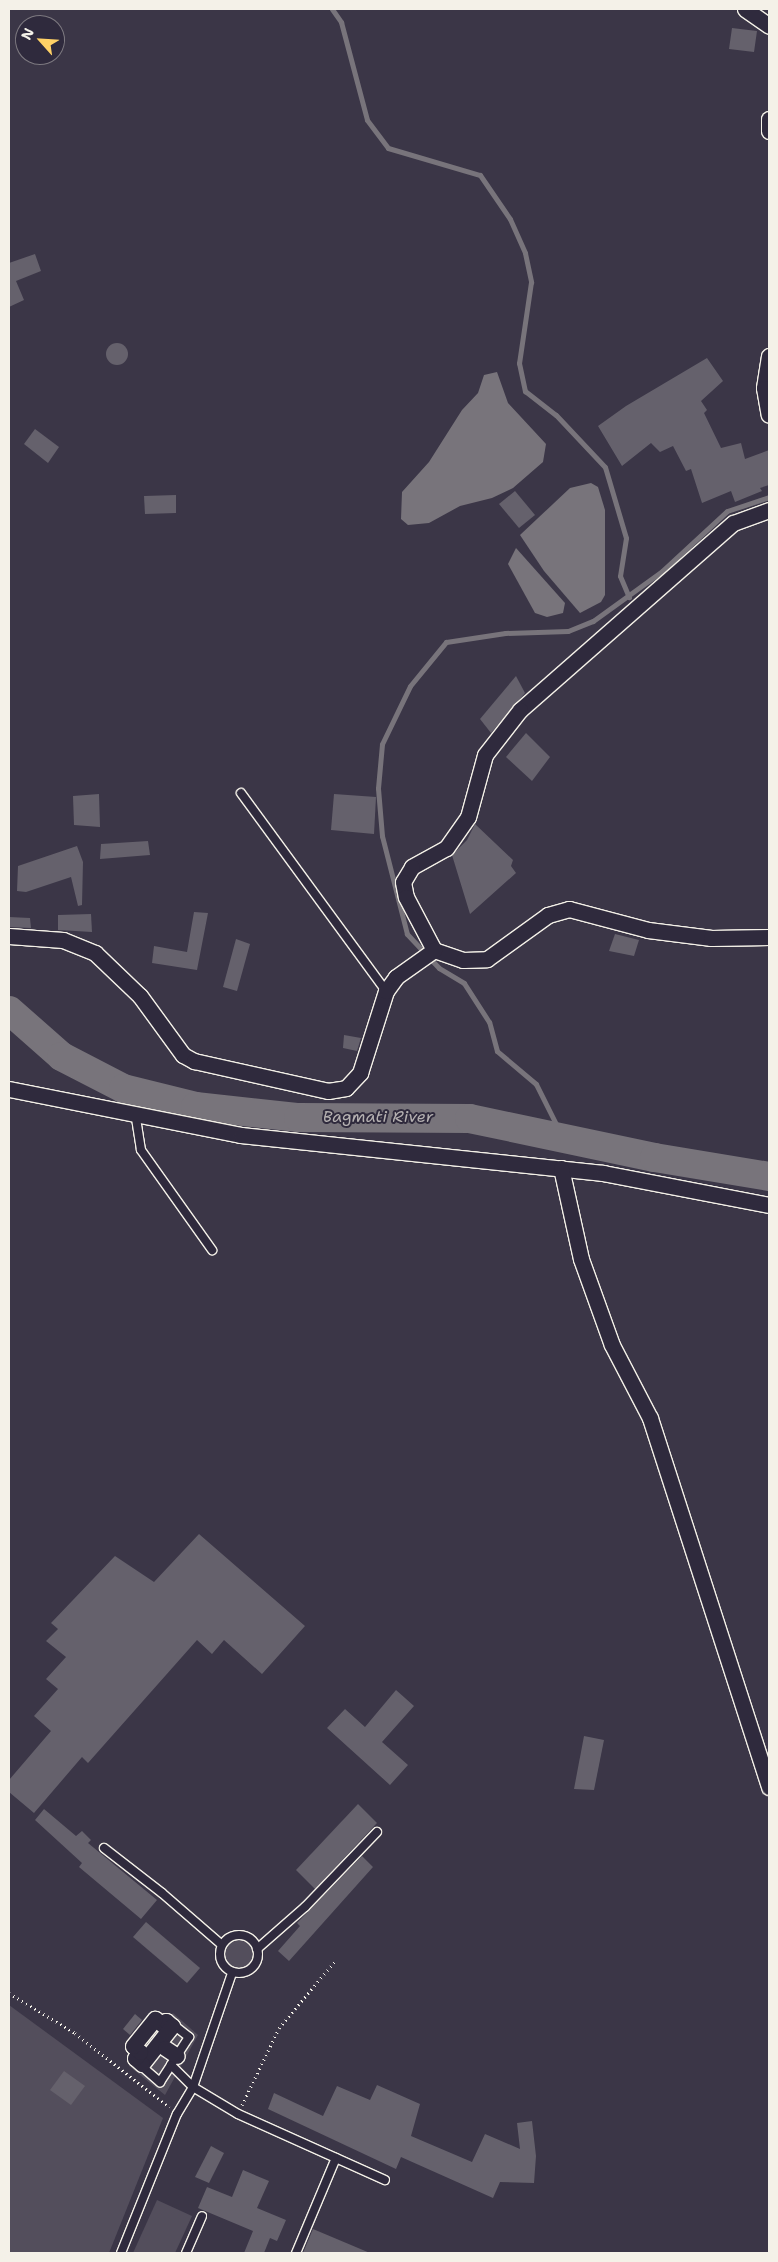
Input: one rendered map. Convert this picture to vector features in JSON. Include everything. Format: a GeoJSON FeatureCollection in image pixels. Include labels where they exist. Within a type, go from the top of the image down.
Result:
{"type":"FeatureCollection","features":[{"type":"Feature","properties":{"kind":"street"},"geometry":{"type":"LineString","coordinates":[[745,9],[769,26]]}},
{"type":"Feature","properties":{"kind":"street"},"geometry":{"type":"LineString","coordinates":[[769,119],[769,131]]}},
{"type":"Feature","properties":{"kind":"street"},"geometry":{"type":"LineString","coordinates":[[769,356],[764,388],[769,415]]}},
{"type":"Feature","properties":{"kind":"street"},"geometry":{"type":"LineString","coordinates":[[769,510],[733,523],[520,710],[484,755],[468,817],[446,848],[412,867],[403,882],[406,896],[434,950],[463,960],[487,959],[548,915],[568,909],[648,930],[711,938],[769,937]]}},
{"type":"Feature","properties":{"kind":"street"},"geometry":{"type":"LineString","coordinates":[[9,936],[63,940],[95,953],[140,996],[183,1055],[194,1061],[328,1091],[346,1088],[360,1073],[386,991],[396,977],[434,950]]}},
{"type":"Feature","properties":{"kind":"street"},"geometry":{"type":"LineString","coordinates":[[9,1089],[135,1112],[242,1135],[561,1168],[769,1205]]}},
{"type":"Feature","properties":{"kind":"street"},"geometry":{"type":"LineString","coordinates":[[561,1168],[580,1259],[612,1345],[650,1418],[769,1787]]}},
{"type":"Feature","properties":{"kind":"lane"},"geometry":{"type":"LineString","coordinates":[[241,794],[386,991]]}},
{"type":"Feature","properties":{"kind":"lane"},"geometry":{"type":"LineString","coordinates":[[135,1112],[141,1150],[212,1250]]}},
{"type":"Feature","properties":{"kind":"lane"},"geometry":{"type":"LineString","coordinates":[[222,1945],[221,1961],[232,1973],[244,1973],[254,1966],[257,1949],[305,1907],[377,1832]]}},
{"type":"Feature","properties":{"kind":"lane"},"geometry":{"type":"LineString","coordinates":[[104,1848],[162,1893],[222,1945]]}},
{"type":"Feature","properties":{"kind":"lane"},"geometry":{"type":"LineString","coordinates":[[222,1945],[238,1935],[250,1938],[257,1949]]}},
{"type":"Feature","properties":{"kind":"lane"},"geometry":{"type":"LineString","coordinates":[[121,2253],[177,2114],[193,2087],[232,1973]]}},
{"type":"Feature","properties":{"kind":"lane"},"geometry":{"type":"LineString","coordinates":[[171,2022],[188,2037],[171,2056],[160,2082],[138,2063],[171,2022]]}},
{"type":"Feature","properties":{"kind":"lane"},"geometry":{"type":"LineString","coordinates":[[171,2056],[193,2087],[238,2114],[385,2180]]}},
{"type":"Feature","properties":{"kind":"lane"},"geometry":{"type":"LineString","coordinates":[[296,2253],[336,2158]]}},
{"type":"Feature","properties":{"kind":"lane"},"geometry":{"type":"LineString","coordinates":[[186,2253],[202,2216]]}},
{"type":"Feature","properties":{"kind":"path"},"geometry":{"type":"LineString","coordinates":[[238,2114],[279,2028],[336,1960]]}},
{"type":"Feature","properties":{"kind":"path"},"geometry":{"type":"LineString","coordinates":[[9,1993],[75,2033],[177,2114]]}},
{"type":"Feature","properties":{"kind":"shaded area"},"geometry":{"type":"Polygon","coordinates":[[[497,372],[508,403],[546,444],[543,462],[513,488],[492,498],[460,506],[429,523],[408,525],[401,519],[402,492],[429,462],[462,410],[478,393],[484,375],[497,372]]]}},
{"type":"Feature","properties":{"kind":"shaded area"},"geometry":{"type":"Polygon","coordinates":[[[591,483],[598,487],[605,510],[605,595],[601,602],[580,613],[544,571],[520,535],[570,488],[591,483]]]}},
{"type":"Feature","properties":{"kind":"shaded area"},"geometry":{"type":"Polygon","coordinates":[[[516,548],[565,603],[563,613],[547,617],[535,613],[508,564],[516,548]]]}},
{"type":"Feature","properties":{"kind":"shaded area"},"geometry":{"type":"Polygon","coordinates":[[[239,1939],[249,1944],[254,1954],[249,1964],[239,1969],[229,1964],[224,1954],[229,1944],[239,1939]]]}},
{"type":"Feature","properties":{"kind":"shaded area"},"geometry":{"type":"Polygon","coordinates":[[[9,2005],[163,2118],[109,2253],[9,2253],[9,2005]]]}},
{"type":"Feature","properties":{"kind":"shaded area"},"geometry":{"type":"Polygon","coordinates":[[[173,2013],[198,2035],[165,2095],[129,2066],[139,2052],[155,2019],[163,2025],[173,2013]]]}},
{"type":"Feature","properties":{"kind":"shaded area"},"geometry":{"type":"Polygon","coordinates":[[[157,2200],[192,2216],[175,2253],[133,2253],[157,2200]]]}},
{"type":"Feature","properties":{"kind":"building"},"geometry":{"type":"Polygon","coordinates":[[[732,28],[757,31],[754,52],[729,49],[732,28]]]}},
{"type":"Feature","properties":{"kind":"building"},"geometry":{"type":"Polygon","coordinates":[[[35,254],[41,271],[16,281],[24,300],[9,307],[9,263],[35,254]]]}},
{"type":"Feature","properties":{"kind":"building"},"geometry":{"type":"Polygon","coordinates":[[[117,343],[125,346],[128,354],[125,362],[117,365],[109,362],[106,354],[109,346],[117,343]]]}},
{"type":"Feature","properties":{"kind":"building"},"geometry":{"type":"Polygon","coordinates":[[[707,358],[723,381],[701,401],[707,410],[704,413],[721,448],[741,443],[745,459],[769,450],[769,485],[760,488],[762,491],[735,502],[731,491],[702,503],[691,469],[686,471],[673,446],[660,452],[651,443],[622,466],[598,426],[626,406],[707,358]]]}},
{"type":"Feature","properties":{"kind":"building"},"geometry":{"type":"Polygon","coordinates":[[[35,429],[59,447],[48,463],[24,444],[35,429]]]}},
{"type":"Feature","properties":{"kind":"building"},"geometry":{"type":"Polygon","coordinates":[[[515,491],[535,515],[519,528],[499,504],[515,491]]]}},
{"type":"Feature","properties":{"kind":"building"},"geometry":{"type":"Polygon","coordinates":[[[176,495],[176,513],[145,514],[144,496],[176,495]]]}},
{"type":"Feature","properties":{"kind":"building"},"geometry":{"type":"Polygon","coordinates":[[[516,676],[525,693],[491,733],[480,719],[516,676]]]}},
{"type":"Feature","properties":{"kind":"building"},"geometry":{"type":"Polygon","coordinates":[[[526,733],[550,757],[532,781],[506,757],[526,733]]]}},
{"type":"Feature","properties":{"kind":"building"},"geometry":{"type":"Polygon","coordinates":[[[99,794],[100,827],[74,825],[73,796],[99,794]]]}},
{"type":"Feature","properties":{"kind":"building"},"geometry":{"type":"Polygon","coordinates":[[[334,794],[376,797],[374,834],[331,830],[334,794]]]}},
{"type":"Feature","properties":{"kind":"building"},"geometry":{"type":"Polygon","coordinates":[[[475,824],[513,860],[511,866],[516,873],[470,914],[452,855],[467,840],[475,824]]]}},
{"type":"Feature","properties":{"kind":"building"},"geometry":{"type":"Polygon","coordinates":[[[148,841],[150,855],[100,859],[101,844],[148,841]]]}},
{"type":"Feature","properties":{"kind":"building"},"geometry":{"type":"Polygon","coordinates":[[[77,846],[83,862],[82,905],[78,906],[71,877],[26,892],[17,891],[18,866],[77,846]]]}},
{"type":"Feature","properties":{"kind":"building"},"geometry":{"type":"Polygon","coordinates":[[[194,912],[208,913],[197,970],[152,963],[154,946],[187,952],[194,912]]]}},
{"type":"Feature","properties":{"kind":"building"},"geometry":{"type":"Polygon","coordinates":[[[91,914],[92,932],[58,930],[58,915],[91,914]]]}},
{"type":"Feature","properties":{"kind":"building"},"geometry":{"type":"Polygon","coordinates":[[[9,917],[30,918],[31,928],[9,927],[9,917]]]}},
{"type":"Feature","properties":{"kind":"building"},"geometry":{"type":"Polygon","coordinates":[[[615,934],[639,940],[634,956],[609,951],[615,934]]]}},
{"type":"Feature","properties":{"kind":"building"},"geometry":{"type":"Polygon","coordinates":[[[236,939],[250,944],[237,991],[223,987],[236,939]]]}},
{"type":"Feature","properties":{"kind":"building"},"geometry":{"type":"Polygon","coordinates":[[[344,1035],[361,1038],[357,1051],[343,1048],[344,1035]]]}},
{"type":"Feature","properties":{"kind":"building"},"geometry":{"type":"Polygon","coordinates":[[[199,1534],[305,1626],[262,1674],[224,1640],[212,1654],[197,1640],[88,1763],[82,1757],[34,1813],[9,1792],[9,1780],[51,1731],[34,1716],[58,1689],[46,1679],[66,1657],[46,1641],[58,1629],[51,1623],[115,1556],[154,1582],[199,1534]]]}},
{"type":"Feature","properties":{"kind":"building"},"geometry":{"type":"Polygon","coordinates":[[[396,1690],[414,1706],[382,1742],[408,1765],[390,1785],[327,1728],[345,1709],[365,1727],[396,1690]]]}},
{"type":"Feature","properties":{"kind":"building"},"geometry":{"type":"Polygon","coordinates":[[[584,1736],[604,1740],[594,1790],[574,1789],[584,1736]]]}},
{"type":"Feature","properties":{"kind":"building"},"geometry":{"type":"Polygon","coordinates":[[[358,1804],[377,1823],[315,1889],[296,1870],[358,1804]]]}},
{"type":"Feature","properties":{"kind":"building"},"geometry":{"type":"Polygon","coordinates":[[[44,1809],[76,1836],[82,1831],[91,1840],[88,1843],[157,1900],[141,1919],[79,1867],[82,1863],[35,1820],[44,1809]]]}},
{"type":"Feature","properties":{"kind":"building"},"geometry":{"type":"Polygon","coordinates":[[[362,1856],[373,1867],[289,1961],[278,1951],[300,1926],[297,1923],[362,1856]]]}},
{"type":"Feature","properties":{"kind":"building"},"geometry":{"type":"Polygon","coordinates":[[[146,1922],[200,1968],[187,1983],[133,1937],[146,1922]]]}},
{"type":"Feature","properties":{"kind":"building"},"geometry":{"type":"Polygon","coordinates":[[[135,2014],[142,2020],[130,2035],[123,2029],[135,2014]]]}},
{"type":"Feature","properties":{"kind":"building"},"geometry":{"type":"Polygon","coordinates":[[[64,2071],[85,2086],[71,2105],[50,2090],[64,2071]]]}},
{"type":"Feature","properties":{"kind":"building"},"geometry":{"type":"Polygon","coordinates":[[[377,2085],[420,2104],[411,2136],[472,2162],[485,2134],[520,2149],[517,2123],[532,2121],[536,2156],[534,2183],[500,2182],[493,2198],[401,2157],[396,2169],[268,2109],[274,2093],[323,2116],[337,2086],[370,2100],[377,2085]]]}},
{"type":"Feature","properties":{"kind":"building"},"geometry":{"type":"Polygon","coordinates":[[[211,2146],[224,2153],[209,2183],[195,2177],[211,2146]]]}},
{"type":"Feature","properties":{"kind":"building"},"geometry":{"type":"Polygon","coordinates":[[[243,2170],[269,2181],[257,2208],[286,2220],[277,2241],[270,2238],[264,2253],[244,2253],[253,2231],[198,2208],[207,2187],[232,2197],[243,2170]]]}},
{"type":"Feature","properties":{"kind":"building"},"geometry":{"type":"Polygon","coordinates":[[[313,2229],[370,2253],[303,2253],[313,2229]]]}},
{"type":"Feature","properties":{"kind":"waterway"},"geometry":{"type":"LineString","coordinates":[[332,9],[341,22],[367,120],[388,148],[480,175],[510,219],[525,253],[531,282],[519,363],[525,391],[556,415],[605,467],[626,538],[620,576],[629,597]]}},
{"type":"Feature","properties":{"kind":"waterway"},"geometry":{"type":"LineString","coordinates":[[562,1136],[536,1084],[497,1051],[489,1022],[464,983],[439,968],[407,934],[382,836],[378,788],[382,744],[410,686],[446,642],[505,633],[568,631],[593,621],[662,571],[727,511],[769,497]]}},
{"type":"Feature","properties":{"kind":"waterway","name":"Bagmati River"},"geometry":{"type":"LineString","coordinates":[[9,1010],[61,1056],[123,1088],[195,1106],[298,1117],[469,1118],[654,1157],[769,1176]]}}]}
